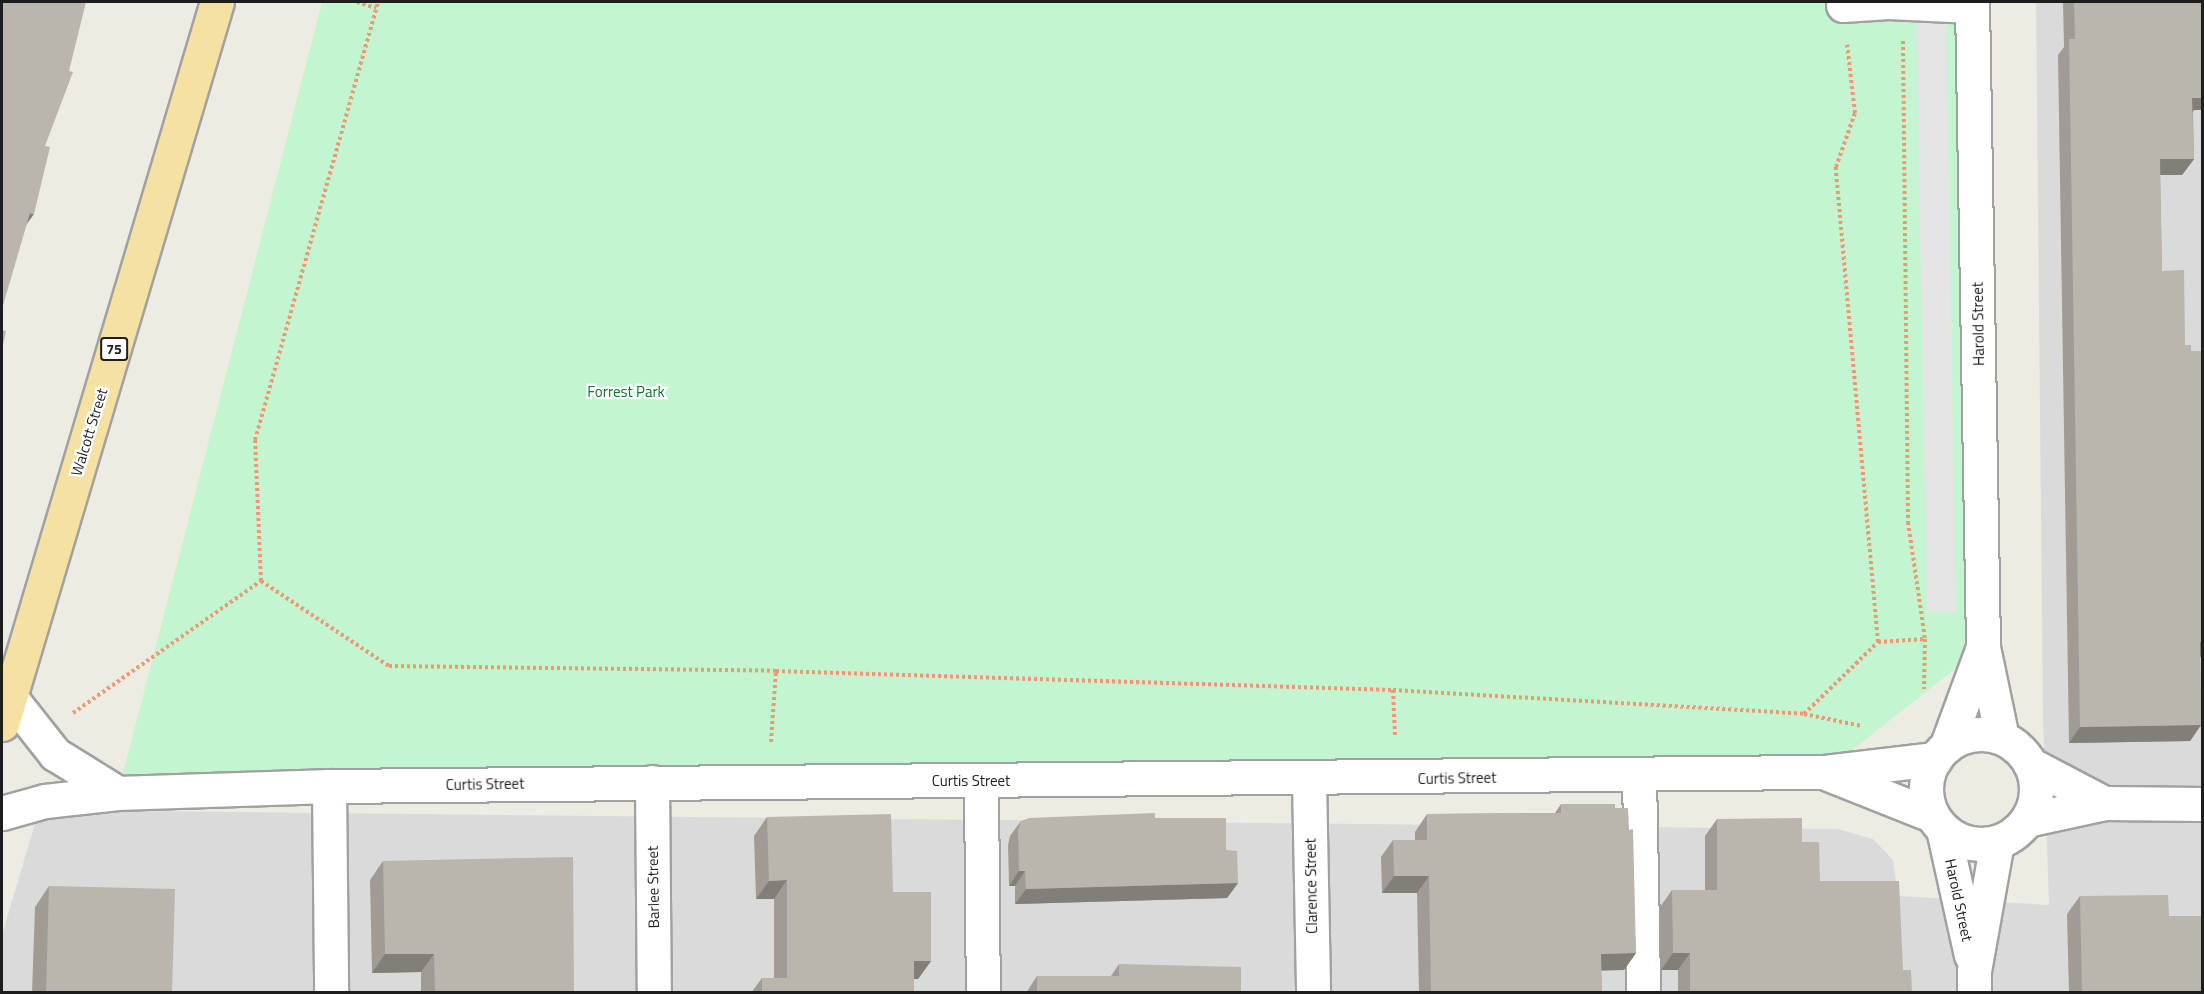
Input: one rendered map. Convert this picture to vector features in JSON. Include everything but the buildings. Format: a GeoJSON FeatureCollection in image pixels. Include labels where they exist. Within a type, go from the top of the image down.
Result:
{"type":"FeatureCollection","features":[{"type":"Feature","properties":{"kind":"main road","name":"Walcott Street"},"geometry":{"type":"LineString","coordinates":[[6,710],[217,2]]}},
{"type":"Feature","properties":{"kind":"street"},"geometry":{"type":"LineString","coordinates":[[1843,5],[1972,4]]}},
{"type":"Feature","properties":{"kind":"street","name":"Harold Street"},"geometry":{"type":"LineString","coordinates":[[1972,4],[1983,646],[2002,738]]}},
{"type":"Feature","properties":{"kind":"street","name":"Harold Street"},"geometry":{"type":"LineString","coordinates":[[1941,752],[1983,646]]}},
{"type":"Feature","properties":{"kind":"street"},"geometry":{"type":"LineString","coordinates":[[6,710],[55,754],[118,793]]}},
{"type":"Feature","properties":{"kind":"street"},"geometry":{"type":"LineString","coordinates":[[1974,734],[2002,738],[2019,749],[2030,764],[2036,793],[2027,820],[2014,834],[1997,842],[1968,843],[1937,822],[1926,786],[1941,752],[1974,734]]}},
{"type":"Feature","properties":{"kind":"street","name":"Curtis Street"},"geometry":{"type":"LineString","coordinates":[[2,813],[45,801],[118,793],[329,786],[1309,779],[1824,772],[1941,752]]}},
{"type":"Feature","properties":{"kind":"street"},"geometry":{"type":"LineString","coordinates":[[2030,764],[2104,803]]}},
{"type":"Feature","properties":{"kind":"street","name":"Curtis Street"},"geometry":{"type":"LineString","coordinates":[[1824,772],[1937,822]]}},
{"type":"Feature","properties":{"kind":"street"},"geometry":{"type":"LineString","coordinates":[[1639,775],[1643,993]]}},
{"type":"Feature","properties":{"kind":"street","name":"Clarence Street"},"geometry":{"type":"LineString","coordinates":[[1309,779],[1313,993]]}},
{"type":"Feature","properties":{"kind":"street"},"geometry":{"type":"LineString","coordinates":[[981,781],[984,993]]}},
{"type":"Feature","properties":{"kind":"street","name":"Barlee Street"},"geometry":{"type":"LineString","coordinates":[[652,782],[654,993]]}},
{"type":"Feature","properties":{"kind":"street"},"geometry":{"type":"LineString","coordinates":[[329,786],[331,993]]}},
{"type":"Feature","properties":{"kind":"street"},"geometry":{"type":"LineString","coordinates":[[2027,820],[2104,803],[2202,804]]}},
{"type":"Feature","properties":{"kind":"street","name":"Harold Street"},"geometry":{"type":"LineString","coordinates":[[1937,822],[1974,982]]}},
{"type":"Feature","properties":{"kind":"street","name":"Harold Street"},"geometry":{"type":"LineString","coordinates":[[1974,982],[1997,842]]}},
{"type":"Feature","properties":{"kind":"path"},"geometry":{"type":"LineString","coordinates":[[357,2],[376,8]]}},
{"type":"Feature","properties":{"kind":"path"},"geometry":{"type":"LineString","coordinates":[[261,581],[255,440],[378,2]]}},
{"type":"Feature","properties":{"kind":"path"},"geometry":{"type":"LineString","coordinates":[[1902,3],[1908,522],[1925,639],[1923,678]]}},
{"type":"Feature","properties":{"kind":"path"},"geometry":{"type":"LineString","coordinates":[[1843,5],[1855,112],[1836,167],[1878,642]]}},
{"type":"Feature","properties":{"kind":"path"},"geometry":{"type":"LineString","coordinates":[[261,581],[389,666],[776,671],[1393,690],[1804,714],[1871,728]]}},
{"type":"Feature","properties":{"kind":"path"},"geometry":{"type":"LineString","coordinates":[[69,716],[261,581]]}},
{"type":"Feature","properties":{"kind":"path"},"geometry":{"type":"LineString","coordinates":[[1804,714],[1878,642],[1925,639]]}},
{"type":"Feature","properties":{"kind":"path"},"geometry":{"type":"LineString","coordinates":[[771,754],[776,671]]}},
{"type":"Feature","properties":{"kind":"shaded area"},"geometry":{"type":"Polygon","coordinates":[[[1916,2],[1946,2],[1956,612],[1927,612],[1916,2]]]}},
{"type":"Feature","properties":{"kind":"shaded area"},"geometry":{"type":"Polygon","coordinates":[[[2036,2],[2202,2],[2202,992],[2,992],[2,935],[39,810],[1838,829],[1873,839],[1893,860],[1898,896],[2049,905],[2043,720],[2036,2]]]}},
{"type":"Feature","properties":{"kind":"green space","name":"Forrest Park"},"geometry":{"type":"Polygon","coordinates":[[[322,2],[1972,2],[1983,647],[1824,772],[118,793],[322,2]]]}}]}
